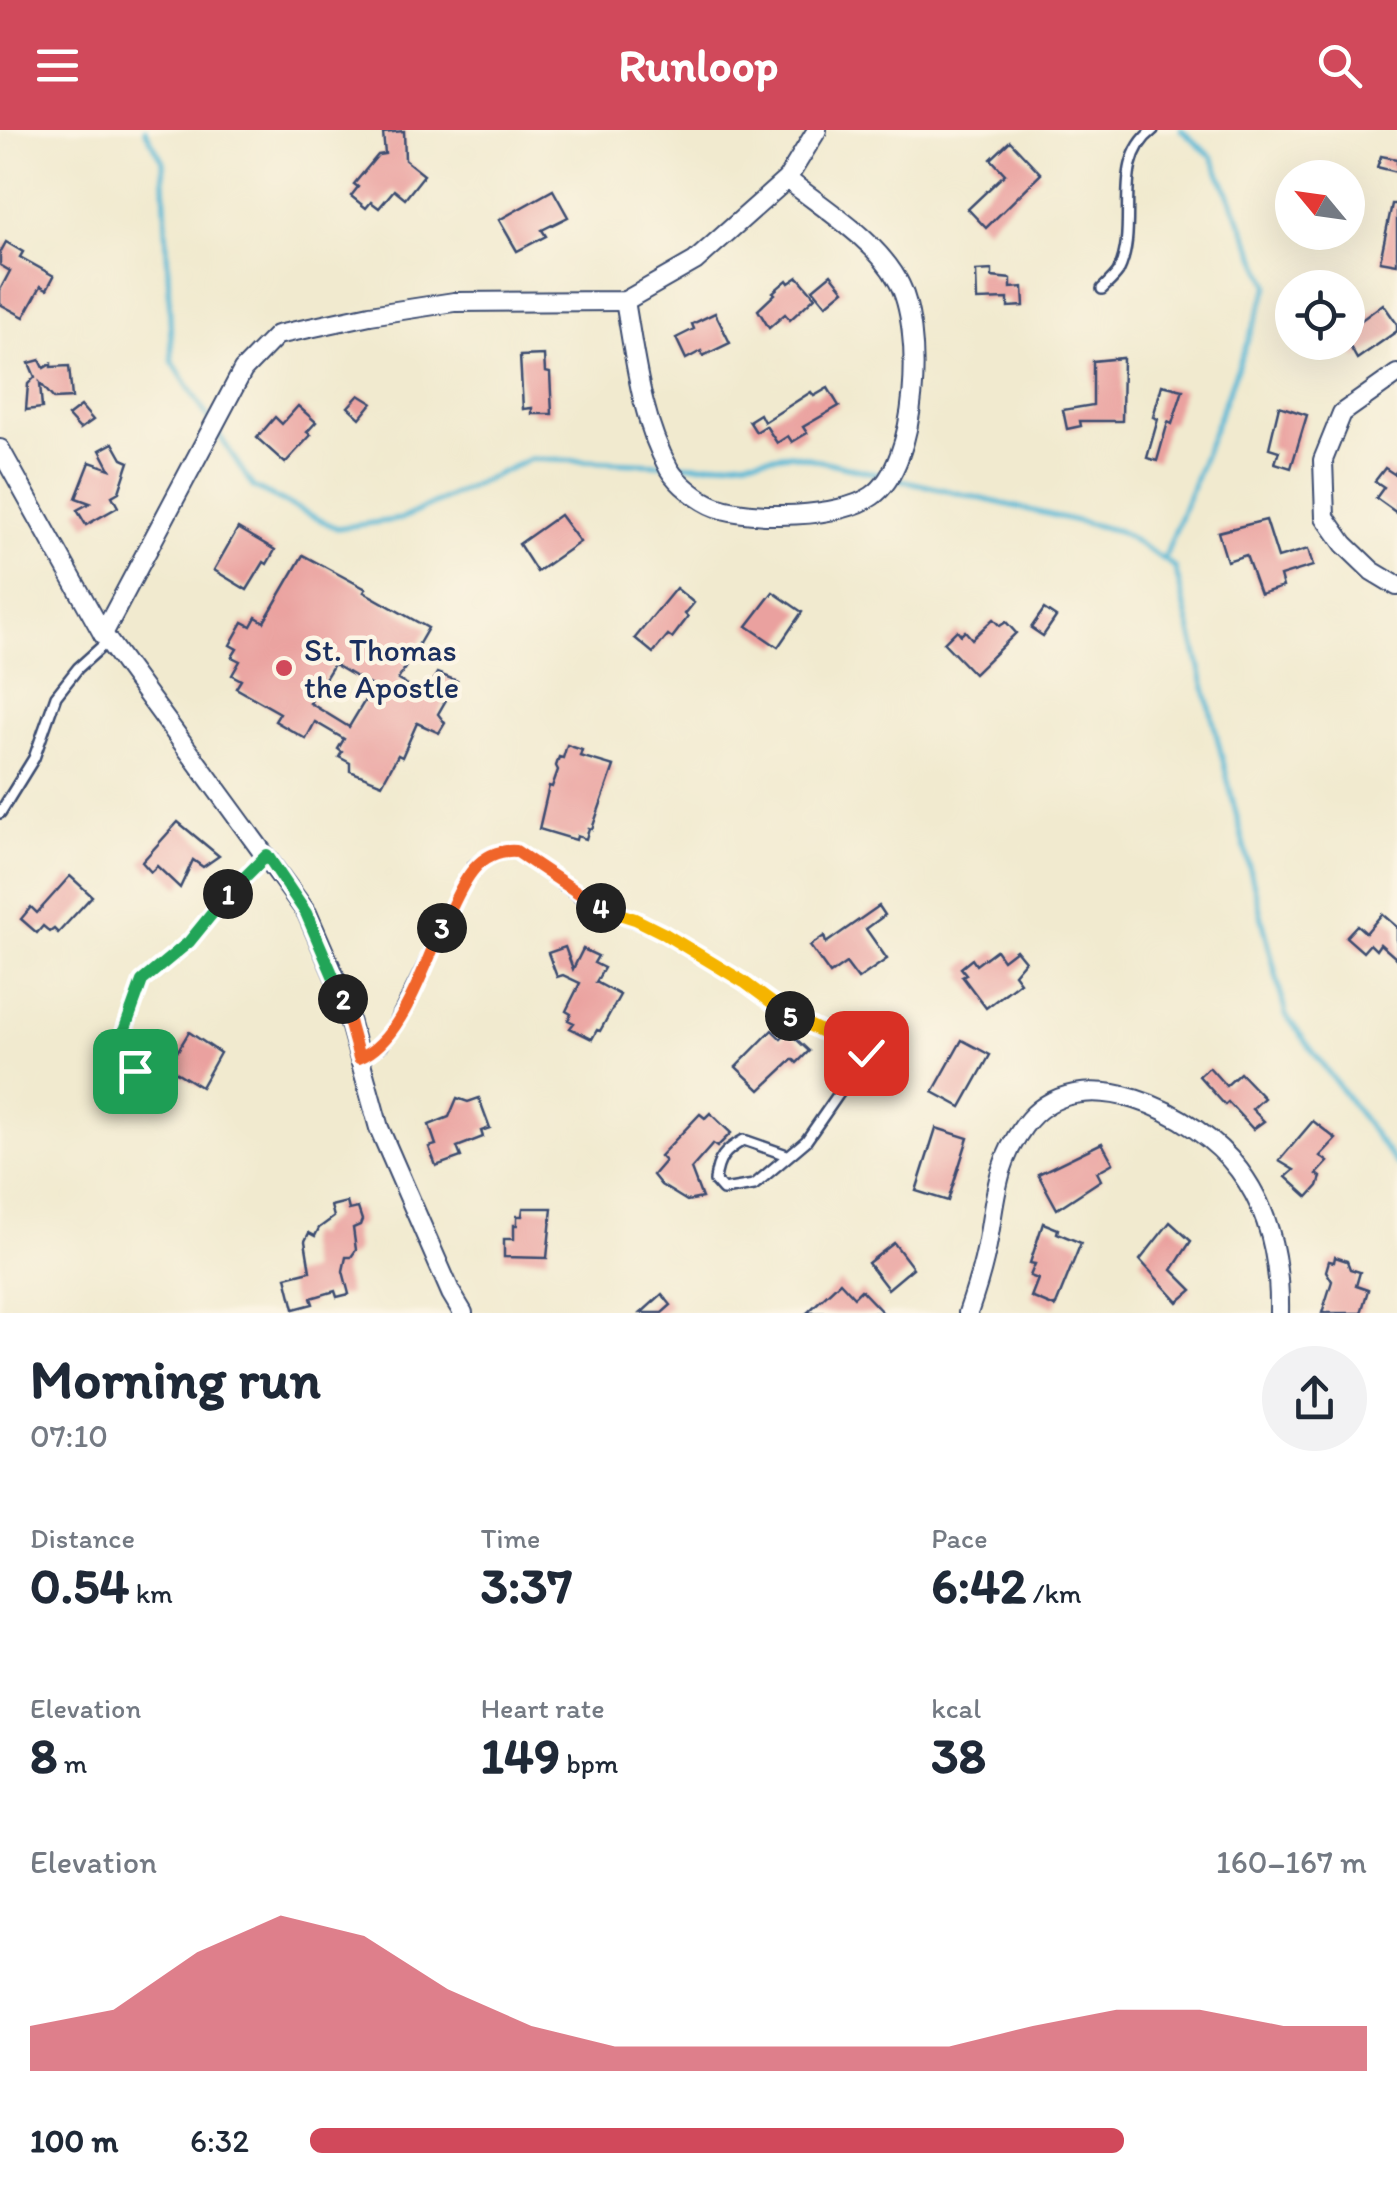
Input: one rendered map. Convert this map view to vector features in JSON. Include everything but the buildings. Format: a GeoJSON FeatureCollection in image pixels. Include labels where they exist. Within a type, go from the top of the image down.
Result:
{"type":"FeatureCollection","features":[{"type":"Feature","properties":{"kind":"street"},"geometry":{"type":"LineString","coordinates":[[106,638],[242,370],[277,335],[454,302],[625,301],[695,261],[787,179],[817,130]]}},
{"type":"Feature","properties":{"kind":"street"},"geometry":{"type":"LineString","coordinates":[[625,301],[646,412],[670,471],[696,496],[718,508],[773,515],[838,512],[872,496],[888,481],[906,434],[912,391],[912,320],[898,281],[871,247],[787,179]]}},
{"type":"Feature","properties":{"kind":"street"},"geometry":{"type":"LineString","coordinates":[[1397,374],[1342,413],[1323,460],[1325,518],[1344,544],[1372,571],[1397,586]]}},
{"type":"Feature","properties":{"kind":"street"},"geometry":{"type":"LineString","coordinates":[[0,449],[106,638],[306,913],[340,991],[379,1128],[463,1313]]}},
{"type":"Feature","properties":{"kind":"street"},"geometry":{"type":"LineString","coordinates":[[968,1313],[988,1239],[998,1173],[1024,1124],[1051,1101],[1106,1090],[1143,1101],[1176,1117],[1238,1169],[1269,1225],[1280,1279],[1279,1313]]}},
{"type":"Feature","properties":{"kind":"lane"},"geometry":{"type":"LineString","coordinates":[[1102,289],[1117,273],[1126,240],[1129,174],[1135,149],[1153,130]]}},
{"type":"Feature","properties":{"kind":"lane"},"geometry":{"type":"LineString","coordinates":[[0,813],[34,758],[56,696],[106,638]]}},
{"type":"Feature","properties":{"kind":"lane"},"geometry":{"type":"LineString","coordinates":[[359,1058],[383,1045],[411,996],[474,864],[490,854],[516,851],[583,899],[663,933],[791,1016],[866,1053],[806,1140],[754,1184],[723,1190],[715,1181],[717,1164],[726,1149],[744,1140],[787,1154]]}},
{"type":"Feature","properties":{"kind":"lane"},"geometry":{"type":"LineString","coordinates":[[149,1087],[129,1062],[123,1042],[142,981],[189,942],[226,896],[267,855]]}},
{"type":"Feature","properties":{"kind":"waterway"},"geometry":{"type":"LineString","coordinates":[[145,130],[163,161],[172,361],[210,421]]}},
{"type":"Feature","properties":{"kind":"waterway"},"geometry":{"type":"LineString","coordinates":[[1164,560],[1269,285],[1212,157],[1181,130]]}},
{"type":"Feature","properties":{"kind":"waterway"},"geometry":{"type":"LineString","coordinates":[[216,430],[253,487],[337,528],[401,519],[530,459],[661,464]]}},
{"type":"Feature","properties":{"kind":"waterway"},"geometry":{"type":"LineString","coordinates":[[672,464],[700,465],[791,454],[882,475]]}},
{"type":"Feature","properties":{"kind":"waterway"},"geometry":{"type":"LineString","coordinates":[[893,478],[1119,531],[1175,567],[1286,1015],[1397,1165]]}},
{"type":"Feature","properties":{"kind":"place","name":"St. Thomas the Apostle"},"geometry":{"type":"Point","coordinates":[284,668]}},
{"type":"Feature","properties":{"kind":"route"},"geometry":{"type":"LineString","coordinates":[[135,1071],[124,1049],[123,1034],[142,981],[189,942],[226,896],[267,855],[306,913],[340,991],[359,1058],[383,1045],[411,996],[474,864],[506,850],[516,851],[583,899],[663,933],[808,1026],[866,1053]]}}]}
